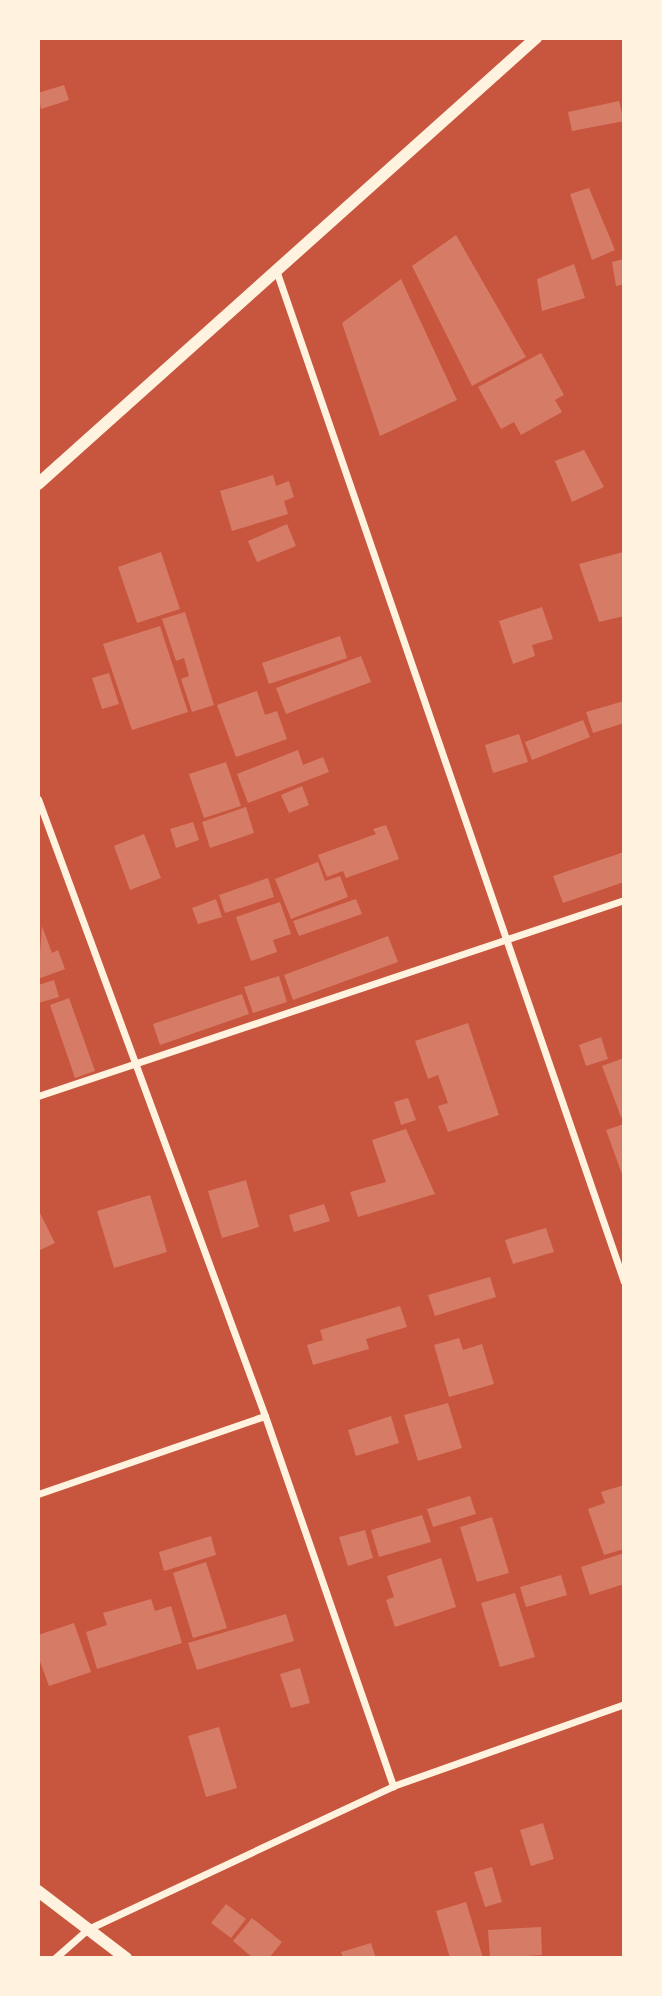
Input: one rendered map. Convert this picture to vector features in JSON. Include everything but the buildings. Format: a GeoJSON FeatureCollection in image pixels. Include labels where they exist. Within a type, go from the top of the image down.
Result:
{"type":"FeatureCollection","features":[{"type":"Feature","properties":{"kind":"street"},"geometry":{"type":"LineString","coordinates":[[38,484],[536,38]]}},
{"type":"Feature","properties":{"kind":"street"},"geometry":{"type":"LineString","coordinates":[[276,270],[503,940],[624,1282]]}},
{"type":"Feature","properties":{"kind":"street"},"geometry":{"type":"LineString","coordinates":[[38,799],[132,1063],[265,1416],[393,1786]]}},
{"type":"Feature","properties":{"kind":"street"},"geometry":{"type":"LineString","coordinates":[[38,1096],[624,900]]}},
{"type":"Feature","properties":{"kind":"street"},"geometry":{"type":"LineString","coordinates":[[38,1494],[265,1416]]}},
{"type":"Feature","properties":{"kind":"street"},"geometry":{"type":"LineString","coordinates":[[55,1958],[88,1929],[393,1786],[624,1704]]}},
{"type":"Feature","properties":{"kind":"street"},"geometry":{"type":"LineString","coordinates":[[38,1891],[126,1958]]}}]}
